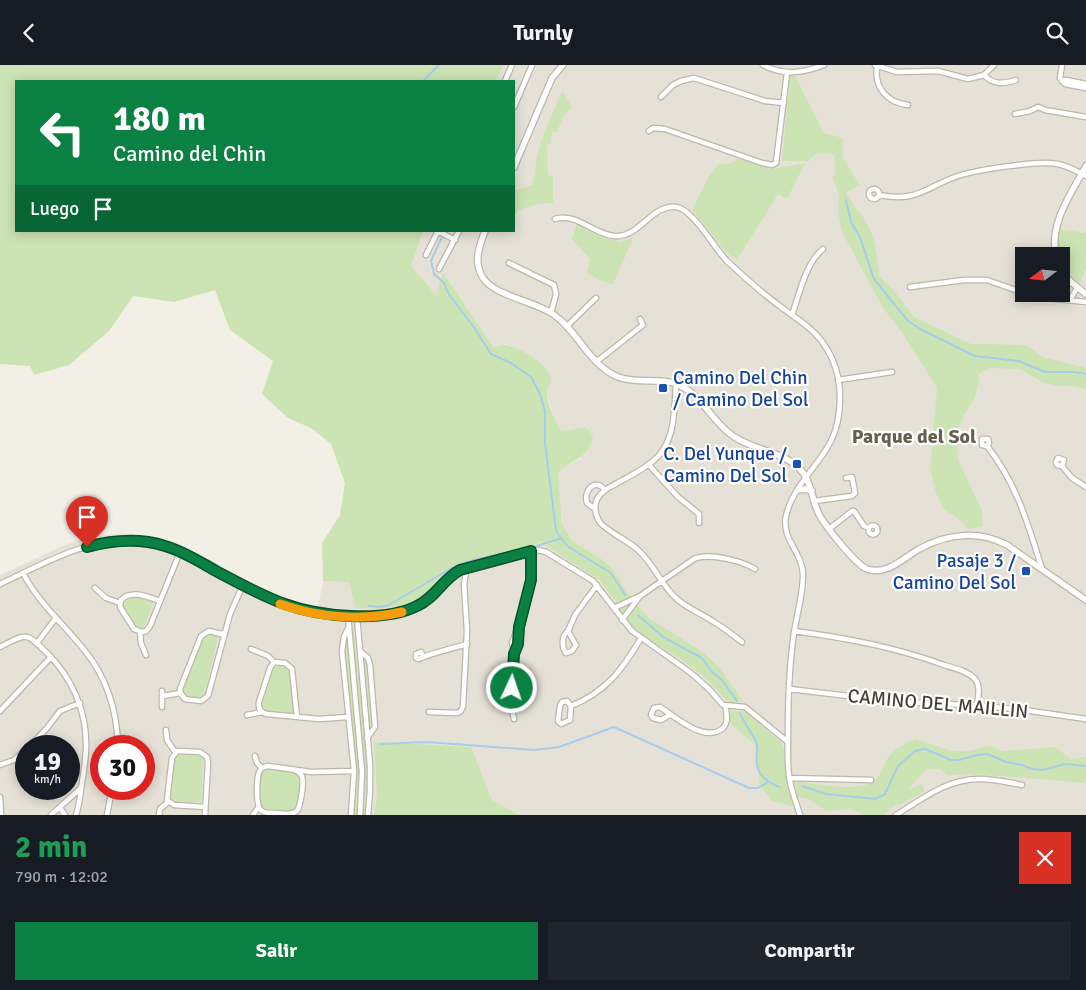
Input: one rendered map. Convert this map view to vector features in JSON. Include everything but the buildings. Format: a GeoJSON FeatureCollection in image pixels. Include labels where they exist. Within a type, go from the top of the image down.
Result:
{"type":"FeatureCollection","features":[{"type":"Feature","properties":{"kind":"street"},"geometry":{"type":"LineString","coordinates":[[505,80],[512,65]]}},
{"type":"Feature","properties":{"kind":"street"},"geometry":{"type":"LineString","coordinates":[[515,105],[532,65]]}},
{"type":"Feature","properties":{"kind":"street"},"geometry":{"type":"LineString","coordinates":[[515,165],[552,79],[555,65]]}},
{"type":"Feature","properties":{"kind":"street"},"geometry":{"type":"LineString","coordinates":[[552,79],[562,65]]}},
{"type":"Feature","properties":{"kind":"street"},"geometry":{"type":"LineString","coordinates":[[763,65],[787,73],[805,71],[824,65]]}},
{"type":"Feature","properties":{"kind":"street"},"geometry":{"type":"LineString","coordinates":[[908,105],[894,101],[882,92],[878,83],[876,66],[897,72],[938,71],[968,79],[984,75],[994,65]]}},
{"type":"Feature","properties":{"kind":"street"},"geometry":{"type":"LineString","coordinates":[[1062,65],[1059,75],[1064,84],[1086,84]]}},
{"type":"Feature","properties":{"kind":"street"},"geometry":{"type":"LineString","coordinates":[[649,131],[657,127],[665,129],[772,165],[778,160],[787,73]]}},
{"type":"Feature","properties":{"kind":"street"},"geometry":{"type":"LineString","coordinates":[[984,75],[990,81],[997,83],[1016,80]]}},
{"type":"Feature","properties":{"kind":"street"},"geometry":{"type":"LineString","coordinates":[[661,97],[673,85],[694,78],[765,101],[784,103]]}},
{"type":"Feature","properties":{"kind":"street"},"geometry":{"type":"LineString","coordinates":[[1078,84],[1086,89]]}},
{"type":"Feature","properties":{"kind":"street"},"geometry":{"type":"LineString","coordinates":[[1015,114],[1027,112],[1038,107],[1045,111],[1086,117]]}},
{"type":"Feature","properties":{"kind":"street"},"geometry":{"type":"LineString","coordinates":[[879,195],[914,196],[951,179],[970,173],[1045,163],[1060,164],[1084,175]]}},
{"type":"Feature","properties":{"kind":"street"},"geometry":{"type":"LineString","coordinates":[[1055,247],[1056,226],[1084,175],[1086,166]]}},
{"type":"Feature","properties":{"kind":"street"},"geometry":{"type":"LineString","coordinates":[[555,219],[567,217],[605,234],[618,236],[631,232],[661,210],[670,207],[682,209],[691,215],[729,263],[779,306],[814,332],[832,358],[838,380],[840,406],[836,428],[825,452],[798,490],[788,510],[785,523],[787,536],[798,554],[803,570],[803,581],[794,631],[789,689],[788,742],[789,778],[800,815]]}},
{"type":"Feature","properties":{"kind":"street"},"geometry":{"type":"LineString","coordinates":[[426,255],[438,232]]}},
{"type":"Feature","properties":{"kind":"street"},"geometry":{"type":"LineString","coordinates":[[440,232],[455,240]]}},
{"type":"Feature","properties":{"kind":"street"},"geometry":{"type":"LineString","coordinates":[[439,269],[459,232]]}},
{"type":"Feature","properties":{"kind":"street"},"geometry":{"type":"LineString","coordinates":[[486,232],[479,247],[477,259],[479,271],[486,282],[497,290],[532,303],[551,313],[567,326],[596,362],[607,371],[626,379],[676,384],[694,395],[718,423],[733,436],[755,448],[786,459],[798,467],[806,477],[812,491],[818,515],[857,562],[870,570],[889,568],[937,541],[973,535],[990,538],[1002,543],[1086,600]]}},
{"type":"Feature","properties":{"kind":"street"},"geometry":{"type":"LineString","coordinates":[[792,315],[816,255],[823,249]]}},
{"type":"Feature","properties":{"kind":"street"},"geometry":{"type":"LineString","coordinates":[[509,263],[554,285],[556,294],[551,313]]}},
{"type":"Feature","properties":{"kind":"street"},"geometry":{"type":"LineString","coordinates":[[910,287],[964,280],[987,280],[1015,290]]}},
{"type":"Feature","properties":{"kind":"street"},"geometry":{"type":"LineString","coordinates":[[1070,281],[1086,293]]}},
{"type":"Feature","properties":{"kind":"street"},"geometry":{"type":"LineString","coordinates":[[1078,288],[1070,300],[1086,302]]}},
{"type":"Feature","properties":{"kind":"street"},"geometry":{"type":"LineString","coordinates":[[567,326],[596,298]]}},
{"type":"Feature","properties":{"kind":"street"},"geometry":{"type":"LineString","coordinates":[[596,362],[637,331],[643,325],[640,319]]}},
{"type":"Feature","properties":{"kind":"street"},"geometry":{"type":"LineString","coordinates":[[838,380],[892,372]]}},
{"type":"Feature","properties":{"kind":"street"},"geometry":{"type":"LineString","coordinates":[[676,384],[669,439],[662,452],[649,465],[605,490],[597,499],[595,509],[602,525],[637,549],[651,565],[669,592],[742,642]]}},
{"type":"Feature","properties":{"kind":"street"},"geometry":{"type":"LineString","coordinates":[[987,446],[1007,475],[1016,493],[1043,570]]}},
{"type":"Feature","properties":{"kind":"street"},"geometry":{"type":"LineString","coordinates":[[649,465],[677,496],[699,514],[698,523]]}},
{"type":"Feature","properties":{"kind":"street"},"geometry":{"type":"LineString","coordinates":[[1062,466],[1072,478],[1086,487]]}},
{"type":"Feature","properties":{"kind":"street"},"geometry":{"type":"LineString","coordinates":[[814,501],[852,496],[855,493],[852,477],[846,478]]}},
{"type":"Feature","properties":{"kind":"street"},"geometry":{"type":"LineString","coordinates":[[595,509],[587,503],[587,492],[590,487],[596,484],[601,485],[605,490]]}},
{"type":"Feature","properties":{"kind":"street"},"geometry":{"type":"LineString","coordinates":[[798,490],[812,491]]}},
{"type":"Feature","properties":{"kind":"street"},"geometry":{"type":"LineString","coordinates":[[829,529],[852,511],[854,511],[864,526],[869,528]]}},
{"type":"Feature","properties":{"kind":"street"},"geometry":{"type":"LineString","coordinates":[[0,584],[87,547],[109,542],[143,541],[167,546],[273,601],[316,613],[357,617],[386,615],[419,606],[431,597],[457,571],[531,551],[541,551],[550,554],[588,577],[597,585],[622,620],[641,638],[691,673],[726,706],[727,715],[726,724],[720,730],[712,732],[702,732],[694,729],[670,715]]}},
{"type":"Feature","properties":{"kind":"street"},"geometry":{"type":"LineString","coordinates":[[514,719],[511,705],[514,654],[512,641],[519,627],[530,587],[531,551]]}},
{"type":"Feature","properties":{"kind":"street"},"geometry":{"type":"LineString","coordinates":[[160,601],[132,594],[124,597],[120,603],[120,609],[132,627],[140,631],[145,631],[149,628],[180,552]]}},
{"type":"Feature","properties":{"kind":"street"},"geometry":{"type":"LineString","coordinates":[[614,608],[640,596],[702,556],[742,563],[755,569]]}},
{"type":"Feature","properties":{"kind":"street"},"geometry":{"type":"LineString","coordinates":[[429,712],[457,713],[462,710],[467,644],[464,584],[467,567]]}},
{"type":"Feature","properties":{"kind":"street"},"geometry":{"type":"LineString","coordinates":[[457,571],[464,584]]}},
{"type":"Feature","properties":{"kind":"street"},"geometry":{"type":"LineString","coordinates":[[23,573],[38,599],[84,649],[95,665],[105,683],[115,714],[117,735]]}},
{"type":"Feature","properties":{"kind":"street"},"geometry":{"type":"LineString","coordinates":[[224,633],[219,634],[209,631],[201,636],[182,684],[180,693],[183,698],[201,701],[207,698],[230,614],[243,585]]}},
{"type":"Feature","properties":{"kind":"street"},"geometry":{"type":"LineString","coordinates":[[568,631],[576,645],[572,651],[566,653],[563,645],[564,635],[568,631],[575,615],[597,585]]}},
{"type":"Feature","properties":{"kind":"street"},"geometry":{"type":"LineString","coordinates":[[95,588],[106,597],[120,603]]}},
{"type":"Feature","properties":{"kind":"street"},"geometry":{"type":"LineString","coordinates":[[622,620],[640,596]]}},
{"type":"Feature","properties":{"kind":"street"},"geometry":{"type":"LineString","coordinates":[[348,616],[362,772],[360,815]]}},
{"type":"Feature","properties":{"kind":"street"},"geometry":{"type":"LineString","coordinates":[[357,617],[370,778],[368,815]]}},
{"type":"Feature","properties":{"kind":"street"},"geometry":{"type":"LineString","coordinates":[[37,643],[55,619]]}},
{"type":"Feature","properties":{"kind":"street"},"geometry":{"type":"LineString","coordinates":[[349,625],[342,647],[354,771],[351,815]]}},
{"type":"Feature","properties":{"kind":"street"},"geometry":{"type":"LineString","coordinates":[[140,631],[140,643],[146,655]]}},
{"type":"Feature","properties":{"kind":"street"},"geometry":{"type":"LineString","coordinates":[[794,631],[884,646],[927,658],[963,671],[977,683],[979,688],[977,705]]}},
{"type":"Feature","properties":{"kind":"street"},"geometry":{"type":"LineString","coordinates":[[0,647],[21,637],[32,638],[51,657],[68,679],[80,703],[86,738],[86,756],[80,801],[76,815]]}},
{"type":"Feature","properties":{"kind":"street"},"geometry":{"type":"LineString","coordinates":[[570,707],[593,696],[602,689],[620,669],[641,638]]}},
{"type":"Feature","properties":{"kind":"street"},"geometry":{"type":"LineString","coordinates":[[422,656],[429,656],[467,644]]}},
{"type":"Feature","properties":{"kind":"street"},"geometry":{"type":"LineString","coordinates":[[251,649],[268,656],[274,662],[285,663],[292,669],[297,717]]}},
{"type":"Feature","properties":{"kind":"street"},"geometry":{"type":"LineString","coordinates":[[360,651],[368,659],[370,665],[375,727],[367,738]]}},
{"type":"Feature","properties":{"kind":"street"},"geometry":{"type":"LineString","coordinates":[[0,711],[51,657]]}},
{"type":"Feature","properties":{"kind":"street"},"geometry":{"type":"LineString","coordinates":[[262,712],[259,708],[259,700],[270,668],[274,662]]}},
{"type":"Feature","properties":{"kind":"street","name":"CAMINO DEL MAILLIN"},"geometry":{"type":"LineString","coordinates":[[789,689],[900,702],[977,705],[1017,709],[1086,719]]}},
{"type":"Feature","properties":{"kind":"street"},"geometry":{"type":"LineString","coordinates":[[162,707],[162,694],[180,693]]}},
{"type":"Feature","properties":{"kind":"street"},"geometry":{"type":"LineString","coordinates":[[566,701],[570,707],[570,721],[566,724],[559,724],[560,704],[566,701]]}},
{"type":"Feature","properties":{"kind":"street"},"geometry":{"type":"LineString","coordinates":[[40,735],[60,711],[80,703]]}},
{"type":"Feature","properties":{"kind":"street"},"geometry":{"type":"LineString","coordinates":[[726,706],[739,705],[745,707],[788,742]]}},
{"type":"Feature","properties":{"kind":"street"},"geometry":{"type":"LineString","coordinates":[[247,715],[262,712],[327,719],[348,717]]}},
{"type":"Feature","properties":{"kind":"street"},"geometry":{"type":"LineString","coordinates":[[166,730],[167,740],[175,752]]}},
{"type":"Feature","properties":{"kind":"street"},"geometry":{"type":"LineString","coordinates":[[168,802],[167,796],[172,758],[175,752],[180,750],[200,752],[207,757],[205,815]]}},
{"type":"Feature","properties":{"kind":"street"},"geometry":{"type":"LineString","coordinates":[[254,756],[262,768]]}},
{"type":"Feature","properties":{"kind":"street"},"geometry":{"type":"LineString","coordinates":[[0,765],[15,758]]}},
{"type":"Feature","properties":{"kind":"street"},"geometry":{"type":"LineString","coordinates":[[253,815],[258,808],[258,775],[262,768],[268,766],[311,772],[354,771]]}},
{"type":"Feature","properties":{"kind":"street"},"geometry":{"type":"LineString","coordinates":[[258,808],[264,812],[295,813],[300,807],[302,780],[301,775],[296,770]]}},
{"type":"Feature","properties":{"kind":"street"},"geometry":{"type":"LineString","coordinates":[[302,780],[311,772]]}},
{"type":"Feature","properties":{"kind":"street"},"geometry":{"type":"LineString","coordinates":[[789,778],[871,780]]}},
{"type":"Feature","properties":{"kind":"street"},"geometry":{"type":"LineString","coordinates":[[896,815],[935,791],[955,782],[977,779],[1022,785]]}},
{"type":"Feature","properties":{"kind":"street"},"geometry":{"type":"LineString","coordinates":[[51,815],[81,788]]}},
{"type":"Feature","properties":{"kind":"street"},"geometry":{"type":"LineString","coordinates":[[0,797],[1,815]]}},
{"type":"Feature","properties":{"kind":"street"},"geometry":{"type":"LineString","coordinates":[[106,815],[109,800]]}},
{"type":"Feature","properties":{"kind":"street"},"geometry":{"type":"LineString","coordinates":[[168,802],[174,805],[205,807]]}},
{"type":"Feature","properties":{"kind":"street"},"geometry":{"type":"LineString","coordinates":[[159,815],[160,809],[168,802]]}},
{"type":"Feature","properties":{"kind":"street"},"geometry":{"type":"LineString","coordinates":[[60,808],[65,815]]}},
{"type":"Feature","properties":{"kind":"shaded area"},"geometry":{"type":"Polygon","coordinates":[[[504,65],[1086,65],[1086,815],[0,815],[0,575],[67,544],[97,536],[117,534],[138,535],[168,543],[272,596],[293,603],[318,607],[323,581],[349,582],[355,606],[368,609],[415,601],[435,587],[449,570],[462,563],[531,547],[544,541],[554,551],[597,579],[615,601],[629,623],[647,639],[679,658],[704,677],[729,703],[742,700],[719,667],[703,652],[649,618],[627,592],[614,570],[599,557],[573,542],[562,524],[558,473],[564,466],[580,459],[586,427],[561,431],[554,418],[547,394],[551,378],[520,350],[505,344],[494,348],[443,274],[437,296],[410,266],[423,232],[515,232],[515,80],[496,80],[504,65]]]}},
{"type":"Feature","properties":{"kind":"green space"},"geometry":{"type":"Polygon","coordinates":[[[0,65],[504,65],[496,80],[15,80],[15,232],[423,232],[411,266],[436,295],[443,273],[494,348],[501,345],[511,346],[532,357],[545,368],[551,379],[547,394],[549,404],[561,431],[586,427],[593,436],[587,450],[558,473],[562,524],[573,542],[599,557],[614,570],[627,592],[649,618],[703,652],[719,667],[743,701],[729,703],[704,677],[679,658],[647,639],[629,623],[599,580],[544,544],[544,541],[457,565],[438,585],[417,600],[407,604],[376,609],[355,607],[349,582],[323,581],[322,543],[340,515],[345,483],[331,444],[311,428],[288,418],[262,394],[273,361],[230,330],[215,290],[174,302],[133,296],[109,331],[69,365],[34,375],[30,366],[0,364],[0,65]]]}},
{"type":"Feature","properties":{"kind":"green space"},"geometry":{"type":"Polygon","coordinates":[[[791,76],[795,76],[824,133],[843,138],[842,157],[860,185],[846,192],[864,218],[872,235],[876,248],[879,276],[895,292],[914,317],[971,344],[1026,345],[1042,357],[1086,368],[1086,389],[1072,386],[1054,386],[1020,369],[990,368],[978,374],[979,382],[974,400],[965,413],[957,432],[958,460],[982,510],[982,527],[968,529],[959,519],[944,509],[936,493],[930,469],[937,388],[901,331],[883,308],[841,230],[838,209],[839,196],[833,178],[835,172],[834,154],[817,154],[809,161],[782,161],[791,76]]]}},
{"type":"Feature","properties":{"kind":"green space"},"geometry":{"type":"Polygon","coordinates":[[[562,91],[572,107],[563,117],[557,132],[552,132],[551,144],[547,144],[548,175],[553,176],[553,203],[538,204],[518,210],[515,214],[515,191],[532,185],[541,141],[562,91]]]}},
{"type":"Feature","properties":{"kind":"green space"},"geometry":{"type":"Polygon","coordinates":[[[739,159],[772,169],[805,163],[787,199],[778,194],[737,260],[727,253],[692,210],[708,178],[719,164],[729,164],[739,159]]]}},
{"type":"Feature","properties":{"kind":"green space"},"geometry":{"type":"Polygon","coordinates":[[[577,224],[597,235],[620,242],[633,238],[613,285],[587,273],[590,259],[572,239],[577,224]]]}},
{"type":"Feature","properties":{"kind":"green space"},"geometry":{"type":"Polygon","coordinates":[[[1058,229],[1086,233],[1086,268],[1080,283],[1070,274],[1070,247],[1058,246],[1058,229]]]}},
{"type":"Feature","properties":{"kind":"green space"},"geometry":{"type":"Polygon","coordinates":[[[131,598],[145,598],[154,601],[143,629],[133,623],[122,606],[123,600],[128,601],[131,598]]]}},
{"type":"Feature","properties":{"kind":"green space"},"geometry":{"type":"Polygon","coordinates":[[[353,623],[368,765],[365,815],[363,815],[365,773],[353,623]]]}},
{"type":"Feature","properties":{"kind":"green space"},"geometry":{"type":"Polygon","coordinates":[[[209,633],[218,637],[205,694],[200,700],[186,698],[183,696],[182,691],[204,635],[209,633]]]}},
{"type":"Feature","properties":{"kind":"green space"},"geometry":{"type":"Polygon","coordinates":[[[347,638],[359,768],[357,815],[354,815],[357,789],[345,650],[347,638]]]}},
{"type":"Feature","properties":{"kind":"green space"},"geometry":{"type":"Polygon","coordinates":[[[364,659],[368,666],[373,726],[370,733],[364,659]]]}},
{"type":"Feature","properties":{"kind":"green space"},"geometry":{"type":"Polygon","coordinates":[[[278,664],[287,667],[290,671],[294,708],[291,715],[265,711],[262,706],[272,669],[278,664]]]}},
{"type":"Feature","properties":{"kind":"green space"},"geometry":{"type":"Polygon","coordinates":[[[730,711],[744,711],[781,742],[784,750],[786,780],[793,806],[772,801],[760,785],[755,745],[730,723],[730,711]]]}},
{"type":"Feature","properties":{"kind":"green space"},"geometry":{"type":"Polygon","coordinates":[[[915,739],[952,751],[971,751],[990,746],[1002,751],[1055,747],[1071,759],[1086,757],[1086,783],[975,774],[948,775],[940,769],[927,769],[908,789],[922,784],[925,791],[898,806],[897,803],[884,815],[863,815],[850,809],[826,811],[809,799],[797,797],[794,781],[839,787],[852,787],[872,782],[879,776],[886,761],[893,752],[915,739]]]}},
{"type":"Feature","properties":{"kind":"green space"},"geometry":{"type":"Polygon","coordinates":[[[374,742],[471,747],[492,800],[519,815],[374,815],[377,796],[374,742]]]}},
{"type":"Feature","properties":{"kind":"green space"},"geometry":{"type":"Polygon","coordinates":[[[180,753],[199,754],[203,758],[201,802],[176,802],[170,799],[175,758],[180,753]]]}},
{"type":"Feature","properties":{"kind":"green space"},"geometry":{"type":"Polygon","coordinates":[[[264,770],[298,773],[300,777],[298,802],[293,811],[262,809],[259,784],[264,770]]]}},
{"type":"Feature","properties":{"kind":"waterway"},"geometry":{"type":"LineString","coordinates":[[424,80],[439,65]]}},
{"type":"Feature","properties":{"kind":"waterway"},"geometry":{"type":"LineString","coordinates":[[846,200],[851,222],[860,237],[874,279],[908,321],[975,356],[1019,361],[1045,372],[1086,374]]}},
{"type":"Feature","properties":{"kind":"waterway"},"geometry":{"type":"LineString","coordinates":[[442,237],[431,261],[434,274],[444,283],[448,293],[491,354],[511,363],[531,377],[540,394],[545,411],[545,443],[556,531],[567,546],[611,573],[625,595]]}},
{"type":"Feature","properties":{"kind":"waterway"},"geometry":{"type":"LineString","coordinates":[[369,606],[380,607],[389,605],[455,566],[562,538]]}},
{"type":"Feature","properties":{"kind":"waterway"},"geometry":{"type":"LineString","coordinates":[[638,615],[663,637],[702,658],[712,672],[722,680],[737,701]]}},
{"type":"Feature","properties":{"kind":"waterway"},"geometry":{"type":"LineString","coordinates":[[740,713],[756,741],[757,762],[760,773],[768,781],[779,787]]}},
{"type":"Feature","properties":{"kind":"waterway"},"geometry":{"type":"LineString","coordinates":[[380,744],[427,742],[534,750],[559,747],[614,727],[749,788],[758,788],[768,782]]}},
{"type":"Feature","properties":{"kind":"waterway"},"geometry":{"type":"LineString","coordinates":[[802,786],[826,794],[875,799],[885,794],[898,766],[915,751],[925,749],[951,760],[987,754],[1006,762],[1032,769],[1043,770],[1065,764],[1086,766]]}},
{"type":"Feature","properties":{"kind":"slow traffic"},"geometry":{"type":"LineString","coordinates":[[280,604],[326,615],[368,617],[402,612]]}},
{"type":"Feature","properties":{"kind":"place","name":"Camino Del Chin / Camino Del Sol"},"geometry":{"type":"Point","coordinates":[663,388]}},
{"type":"Feature","properties":{"kind":"place","name":"C. Del Yunque / Camino Del Sol"},"geometry":{"type":"Point","coordinates":[797,464]}},
{"type":"Feature","properties":{"kind":"place","name":"Pasaje 3 / Camino Del Sol"},"geometry":{"type":"Point","coordinates":[1026,571]}},
{"type":"Feature","properties":{"kind":"district","name":"Parque del Sol"},"geometry":{"type":"Point","coordinates":[914,436]}},
{"type":"Feature","properties":{"kind":"route"},"geometry":{"type":"LineString","coordinates":[[87,547],[132,540],[156,543],[180,552],[283,605],[326,615],[357,617],[400,613],[419,606],[428,600],[452,575],[460,570],[531,551],[531,580],[519,627],[518,644],[514,654],[512,688]]}}]}
